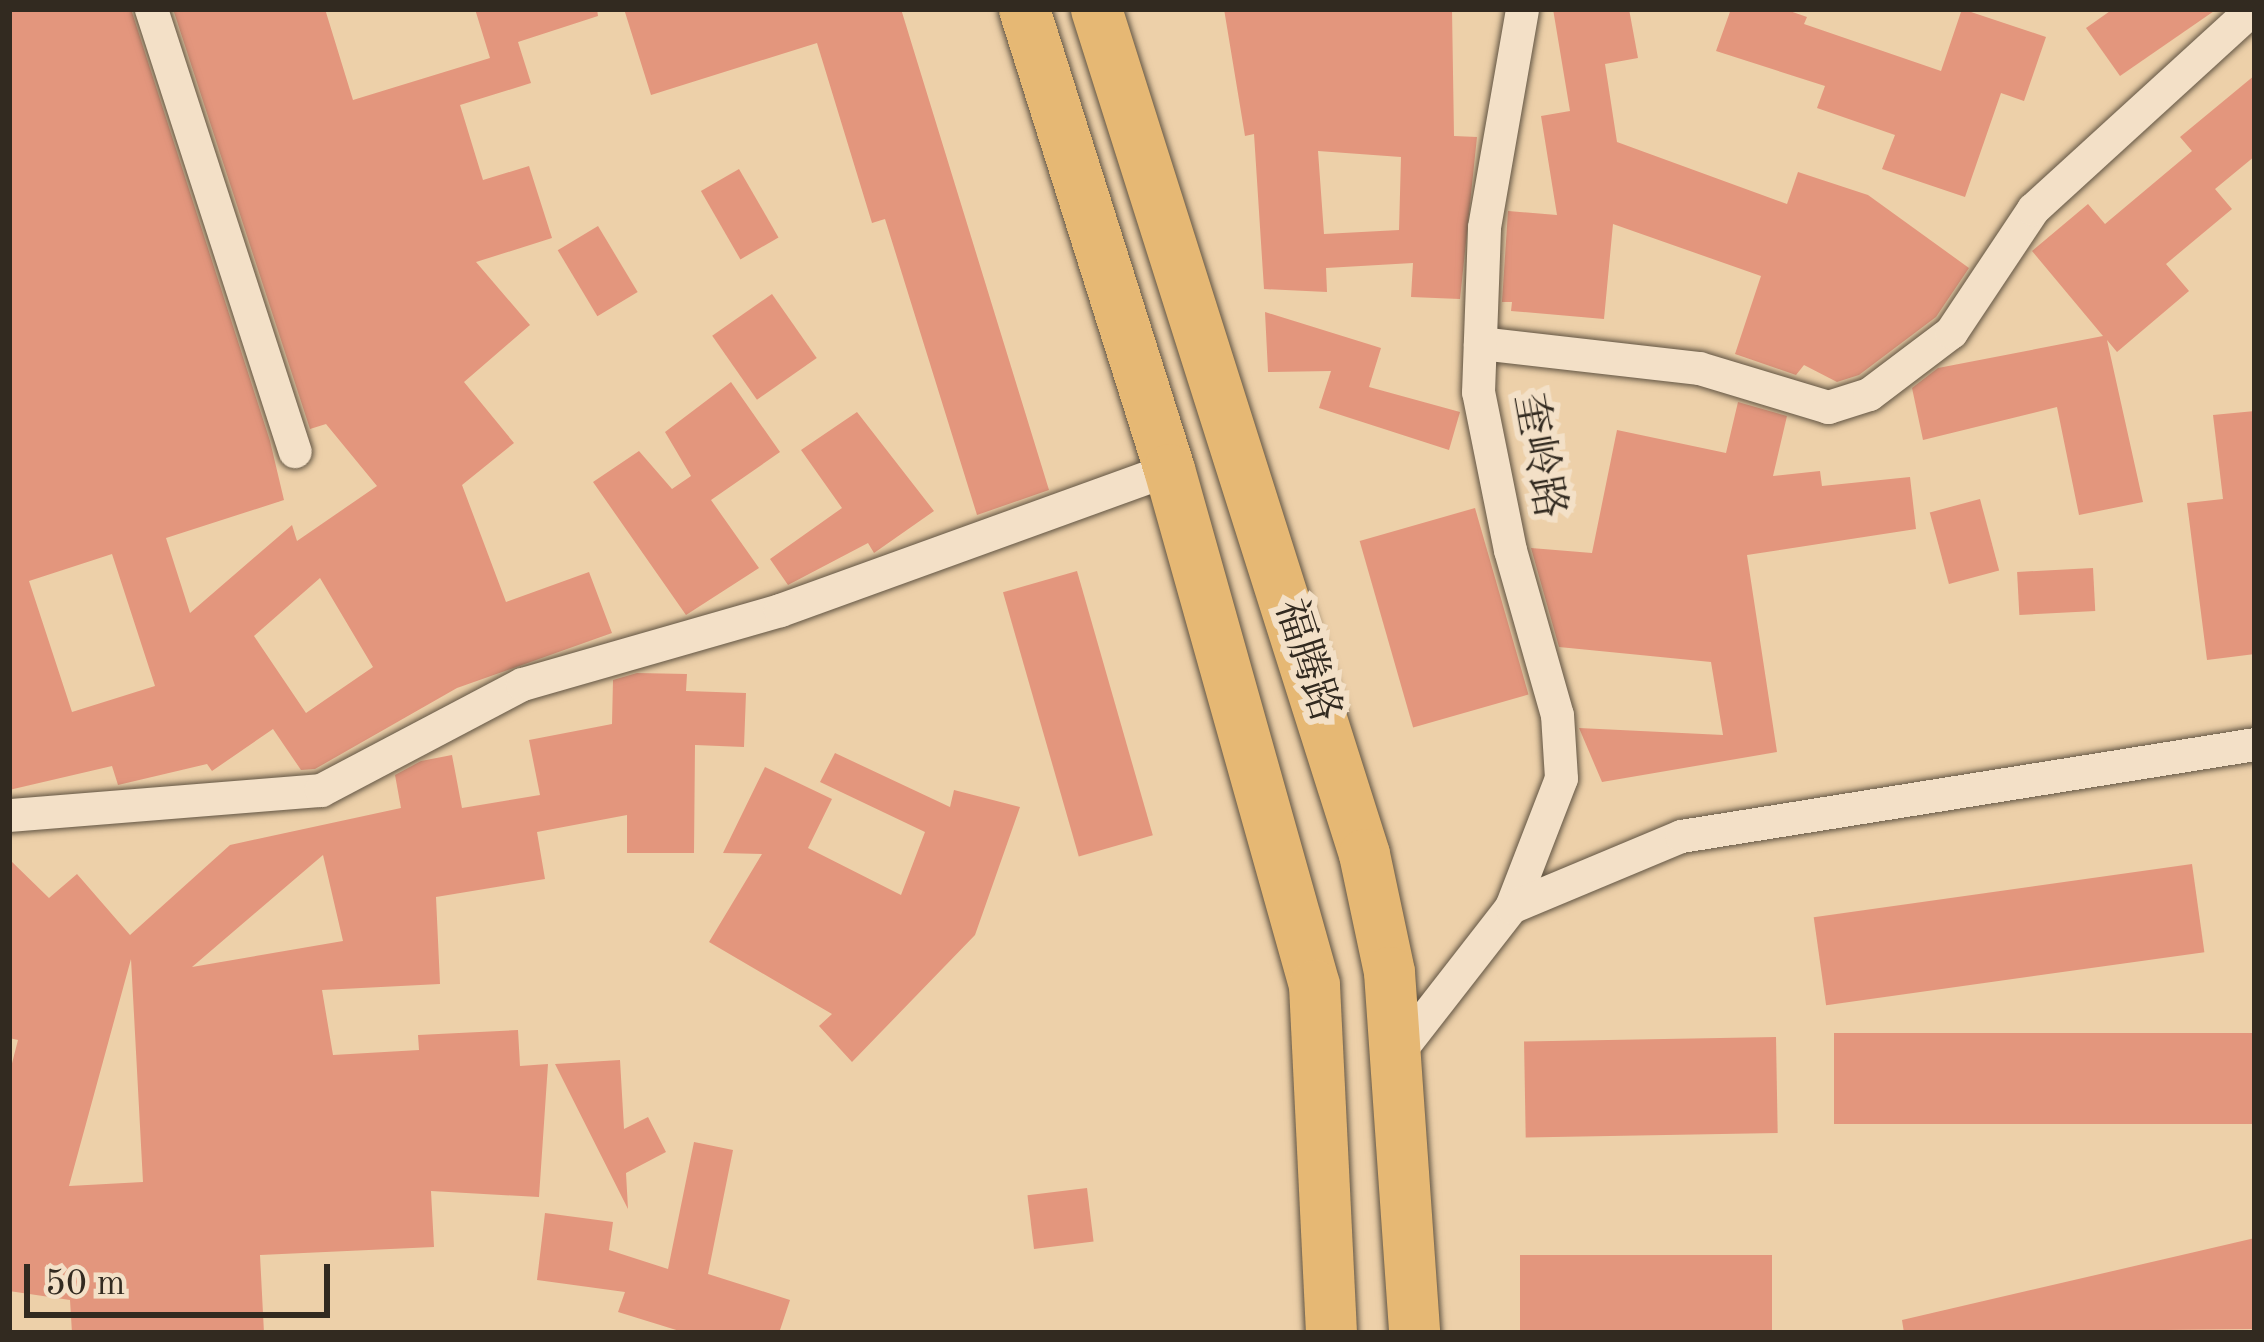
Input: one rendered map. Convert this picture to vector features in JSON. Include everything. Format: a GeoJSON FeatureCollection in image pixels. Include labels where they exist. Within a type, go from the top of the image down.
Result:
{"type":"FeatureCollection","features":[{"type":"Feature","properties":{"kind":"main road","name":"福腾路"},"geometry":{"type":"LineString","coordinates":[[1024,9],[1169,469],[1314,986],[1331,1333]]}},
{"type":"Feature","properties":{"kind":"main road","name":"福腾路"},"geometry":{"type":"LineString","coordinates":[[1096,9],[1364,854],[1388,972],[1414,1333]]}},
{"type":"Feature","properties":{"kind":"street"},"geometry":{"type":"LineString","coordinates":[[151,9],[295,451]]}},
{"type":"Feature","properties":{"kind":"street","name":"奎岭路"},"geometry":{"type":"LineString","coordinates":[[1511,907],[1561,778],[1557,715],[1510,550],[1478,392],[1484,226],[1522,9]]}},
{"type":"Feature","properties":{"kind":"street"},"geometry":{"type":"LineString","coordinates":[[1480,343],[1699,368],[1828,407],[1869,394],[1951,332],[2033,209],[2252,9]]}},
{"type":"Feature","properties":{"kind":"street"},"geometry":{"type":"LineString","coordinates":[[9,815],[321,790],[522,684],[780,610],[1169,469]]}},
{"type":"Feature","properties":{"kind":"street"},"geometry":{"type":"LineString","coordinates":[[1395,1056],[1511,907],[1681,836],[2255,744]]}},
{"type":"Feature","properties":{"kind":"building"},"geometry":{"type":"Polygon","coordinates":[[[9,9],[131,9],[270,441],[284,500],[166,538],[190,613],[292,525],[297,541],[377,486],[326,424],[310,429],[173,9],[325,9],[353,100],[490,58],[475,9],[597,9],[598,16],[518,42],[531,83],[460,105],[483,180],[529,166],[552,238],[476,262],[530,325],[464,382],[514,443],[462,485],[506,602],[589,572],[612,633],[457,688],[315,769],[301,770],[273,729],[212,771],[207,764],[118,785],[112,766],[9,790],[9,9]],[[112,554],[29,581],[72,712],[155,686],[112,554]],[[320,578],[254,636],[306,713],[373,667],[320,578]]]}},
{"type":"Feature","properties":{"kind":"building"},"geometry":{"type":"Polygon","coordinates":[[[624,9],[901,9],[1049,490],[977,515],[885,219],[872,223],[817,43],[651,95],[624,9]]]}},
{"type":"Feature","properties":{"kind":"building"},"geometry":{"type":"Polygon","coordinates":[[[1224,9],[1452,9],[1454,136],[1477,137],[1460,299],[1411,297],[1413,263],[1326,268],[1327,292],[1264,289],[1254,134],[1245,136],[1224,9]],[[1318,151],[1324,234],[1399,230],[1401,157],[1318,151]]]}},
{"type":"Feature","properties":{"kind":"building"},"geometry":{"type":"Polygon","coordinates":[[[1553,9],[1629,9],[1638,58],[1605,64],[1617,142],[1787,204],[1798,172],[1868,195],[1969,268],[1936,317],[1859,375],[1837,382],[1804,365],[1796,375],[1735,354],[1761,276],[1613,224],[1604,319],[1511,311],[1512,302],[1502,302],[1508,211],[1557,215],[1541,116],[1570,111],[1553,9]]]}},
{"type":"Feature","properties":{"kind":"building"},"geometry":{"type":"Polygon","coordinates":[[[1731,9],[1784,9],[1807,17],[1804,24],[1941,71],[1962,9],[2046,37],[2024,101],[2001,93],[1965,197],[1882,169],[1895,135],[1817,108],[1825,86],[1716,51],[1731,9]]]}},
{"type":"Feature","properties":{"kind":"building"},"geometry":{"type":"Polygon","coordinates":[[[2113,9],[2217,9],[2120,76],[2086,28],[2113,9]]]}},
{"type":"Feature","properties":{"kind":"building"},"geometry":{"type":"Polygon","coordinates":[[[2255,75],[2255,156],[2215,189],[2232,209],[2166,264],[2189,291],[2117,352],[2107,340],[2143,502],[2079,515],[2057,407],[1923,440],[1912,388],[1938,368],[2103,336],[2032,251],[2088,204],[2105,224],[2192,151],[2180,137],[2255,75]]]}},
{"type":"Feature","properties":{"kind":"building"},"geometry":{"type":"Polygon","coordinates":[[[739,169],[778,237],[740,259],[701,191],[739,169]]]}},
{"type":"Feature","properties":{"kind":"building"},"geometry":{"type":"Polygon","coordinates":[[[598,226],[638,292],[597,316],[558,250],[598,226]]]}},
{"type":"Feature","properties":{"kind":"building"},"geometry":{"type":"Polygon","coordinates":[[[772,294],[817,358],[757,400],[712,336],[772,294]]]}},
{"type":"Feature","properties":{"kind":"building"},"geometry":{"type":"Polygon","coordinates":[[[1265,312],[1381,348],[1369,387],[1460,412],[1449,450],[1319,408],[1331,371],[1268,372],[1265,312]]]}},
{"type":"Feature","properties":{"kind":"building"},"geometry":{"type":"Polygon","coordinates":[[[731,382],[780,452],[711,500],[759,568],[686,615],[593,482],[639,451],[672,489],[691,476],[665,432],[731,382]]]}},
{"type":"Feature","properties":{"kind":"building"},"geometry":{"type":"Polygon","coordinates":[[[1738,402],[1787,416],[1773,476],[1820,471],[1822,486],[1910,477],[1916,529],[1747,555],[1777,752],[1602,782],[1579,728],[1723,735],[1711,662],[1559,647],[1531,548],[1592,553],[1617,430],[1726,453],[1738,402]]]}},
{"type":"Feature","properties":{"kind":"building"},"geometry":{"type":"Polygon","coordinates":[[[2255,411],[2255,654],[2207,660],[2187,503],[2223,499],[2213,415],[2255,411]]]}},
{"type":"Feature","properties":{"kind":"building"},"geometry":{"type":"Polygon","coordinates":[[[857,412],[934,511],[874,553],[868,543],[788,585],[770,559],[842,508],[801,450],[857,412]]]}},
{"type":"Feature","properties":{"kind":"building"},"geometry":{"type":"Polygon","coordinates":[[[1980,499],[1999,570],[1949,584],[1930,512],[1980,499]]]}},
{"type":"Feature","properties":{"kind":"building"},"geometry":{"type":"Polygon","coordinates":[[[1475,508],[1528,694],[1413,728],[1360,541],[1475,508]]]}},
{"type":"Feature","properties":{"kind":"building"},"geometry":{"type":"Polygon","coordinates":[[[2093,568],[2095,611],[2019,615],[2017,572],[2093,568]]]}},
{"type":"Feature","properties":{"kind":"building"},"geometry":{"type":"Polygon","coordinates":[[[1077,571],[1153,835],[1079,857],[1003,592],[1077,571]]]}},
{"type":"Feature","properties":{"kind":"building"},"geometry":{"type":"Polygon","coordinates":[[[637,673],[687,674],[686,691],[746,693],[744,747],[695,745],[694,853],[627,853],[627,815],[537,832],[545,879],[436,897],[440,984],[322,990],[333,1055],[419,1050],[418,1035],[518,1030],[520,1066],[548,1064],[539,1197],[431,1191],[434,1247],[260,1255],[264,1333],[72,1333],[70,1300],[9,1291],[9,1075],[18,1040],[9,1038],[9,859],[49,898],[77,874],[130,935],[230,845],[401,808],[395,775],[421,761],[452,755],[462,808],[540,795],[529,740],[612,724],[613,680],[637,673]],[[323,855],[192,967],[343,941],[323,855]],[[131,959],[69,1186],[143,1182],[131,959]]]}},
{"type":"Feature","properties":{"kind":"building"},"geometry":{"type":"Polygon","coordinates":[[[835,753],[950,807],[954,790],[1020,807],[975,935],[852,1062],[819,1026],[832,1014],[709,942],[762,854],[723,853],[765,767],[832,799],[808,848],[901,895],[925,832],[820,782],[835,753]]]}},
{"type":"Feature","properties":{"kind":"building"},"geometry":{"type":"Polygon","coordinates":[[[2192,864],[2204,952],[1826,1005],[1814,917],[2192,864]]]}},
{"type":"Feature","properties":{"kind":"building"},"geometry":{"type":"Polygon","coordinates":[[[1834,1033],[2255,1033],[2255,1124],[1834,1124],[1834,1033]]]}},
{"type":"Feature","properties":{"kind":"building"},"geometry":{"type":"Polygon","coordinates":[[[1776,1037],[1778,1133],[1526,1137],[1524,1041],[1776,1037]]]}},
{"type":"Feature","properties":{"kind":"building"},"geometry":{"type":"Polygon","coordinates":[[[620,1060],[624,1129],[648,1117],[666,1152],[626,1173],[628,1209],[555,1064],[620,1060]]]}},
{"type":"Feature","properties":{"kind":"building"},"geometry":{"type":"Polygon","coordinates":[[[694,1142],[733,1150],[708,1274],[790,1300],[779,1333],[686,1333],[618,1312],[625,1292],[537,1280],[545,1213],[613,1222],[609,1250],[668,1269],[694,1142]]]}},
{"type":"Feature","properties":{"kind":"building"},"geometry":{"type":"Polygon","coordinates":[[[1087,1188],[1094,1242],[1034,1249],[1027,1195],[1087,1188]]]}},
{"type":"Feature","properties":{"kind":"building"},"geometry":{"type":"Polygon","coordinates":[[[2255,1238],[2255,1329],[1904,1333],[1902,1320],[2255,1238]]]}},
{"type":"Feature","properties":{"kind":"building"},"geometry":{"type":"Polygon","coordinates":[[[1520,1255],[1772,1255],[1772,1333],[1520,1333],[1520,1255]]]}}]}
